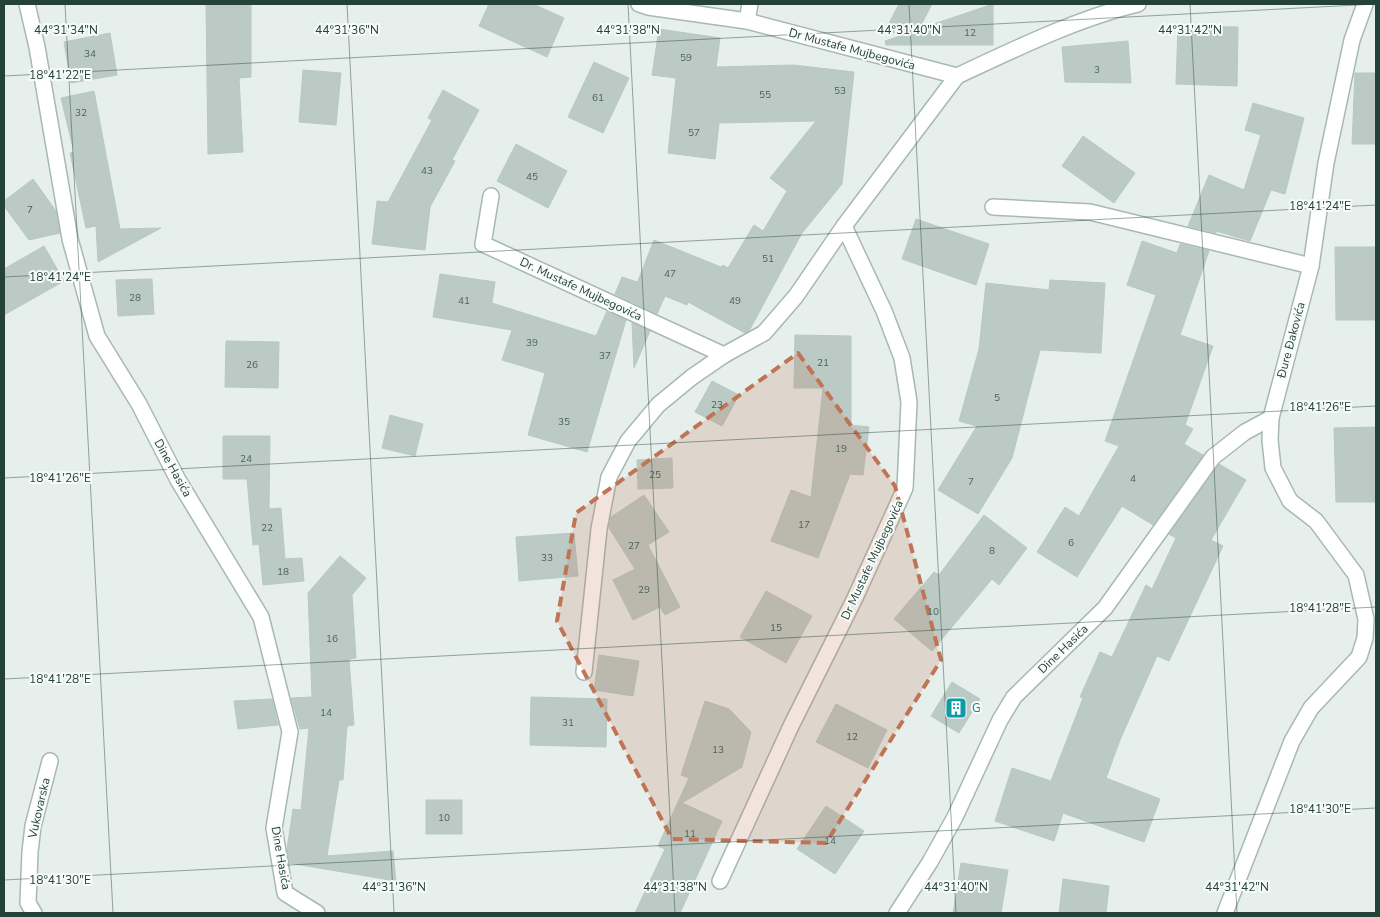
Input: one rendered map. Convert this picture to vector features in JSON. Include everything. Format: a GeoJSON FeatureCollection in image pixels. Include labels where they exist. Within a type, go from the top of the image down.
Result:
{"type":"FeatureCollection","features":[{"type":"Feature","properties":{"kind":"street","name":"Dine Hasića"},"geometry":{"type":"LineString","coordinates":[[27,4],[37,47],[70,239],[96,336],[139,404],[178,480],[262,617],[290,732],[274,828],[285,892],[317,913]]}},
{"type":"Feature","properties":{"kind":"street","name":"Dr Mustafe Mujbegovića"},"geometry":{"type":"LineString","coordinates":[[639,4],[747,22],[957,76]]}},
{"type":"Feature","properties":{"kind":"street"},"geometry":{"type":"LineString","coordinates":[[747,22],[750,4]]}},
{"type":"Feature","properties":{"kind":"street"},"geometry":{"type":"LineString","coordinates":[[584,672],[599,529],[609,478],[628,441],[658,406],[724,355],[764,333],[796,296],[844,226],[957,76],[1012,50],[1117,9],[1138,4]]}},
{"type":"Feature","properties":{"kind":"street","name":"Đure Đakovića"},"geometry":{"type":"LineString","coordinates":[[1225,913],[1292,741],[1311,708],[1359,657],[1365,638],[1366,620],[1356,575],[1316,522],[1290,501],[1273,468],[1270,440],[1271,418],[1311,266],[1326,163],[1352,40],[1365,4]]}},
{"type":"Feature","properties":{"kind":"street","name":"Dr. Mustafe Mujbegovića"},"geometry":{"type":"LineString","coordinates":[[491,196],[483,244],[724,355]]}},
{"type":"Feature","properties":{"kind":"street"},"geometry":{"type":"LineString","coordinates":[[993,207],[1090,212],[1311,266]]}},
{"type":"Feature","properties":{"kind":"street","name":"Dr Mustafe Mujbegovića"},"geometry":{"type":"LineString","coordinates":[[720,881],[791,726],[855,598],[905,488],[909,402],[902,358],[884,311],[844,226]]}},
{"type":"Feature","properties":{"kind":"street","name":"Dine Hasića"},"geometry":{"type":"LineString","coordinates":[[897,913],[930,862],[955,816],[1000,720],[1014,697],[1105,608],[1213,457],[1245,432],[1271,418]]}},
{"type":"Feature","properties":{"kind":"street","name":"Vukovarska"},"geometry":{"type":"LineString","coordinates":[[34,913],[28,903],[30,852],[33,826],[50,761]]}},
{"type":"Feature","properties":{"kind":"highlighted area"},"geometry":{"type":"Polygon","coordinates":[[[798,353],[895,486],[941,660],[826,843],[672,839],[557,621],[576,513],[798,353]]]}},
{"type":"Feature","properties":{"kind":"building"},"geometry":{"type":"Polygon","coordinates":[[[206,4],[251,4],[251,77],[239,78],[243,152],[208,154],[206,4]]]}},
{"type":"Feature","properties":{"kind":"building"},"geometry":{"type":"Polygon","coordinates":[[[489,4],[533,4],[564,18],[547,57],[479,26],[489,4]]]}},
{"type":"Feature","properties":{"kind":"building"},"geometry":{"type":"Polygon","coordinates":[[[899,4],[932,4],[919,29],[993,4],[993,45],[886,45],[885,41],[900,36],[886,29],[899,4]]]}},
{"type":"Feature","properties":{"kind":"building"},"geometry":{"type":"Polygon","coordinates":[[[1178,26],[1238,27],[1237,86],[1176,84],[1178,26]]]}},
{"type":"Feature","properties":{"kind":"building"},"geometry":{"type":"Polygon","coordinates":[[[659,29],[720,38],[716,67],[793,65],[854,72],[842,184],[802,233],[749,331],[745,333],[688,302],[687,305],[665,296],[657,314],[632,302],[632,300],[631,302],[615,294],[622,277],[637,282],[636,286],[654,240],[721,267],[723,265],[728,268],[754,225],[763,231],[787,191],[770,178],[816,121],[719,123],[715,159],[668,153],[676,78],[652,75],[659,29]]]}},
{"type":"Feature","properties":{"kind":"building"},"geometry":{"type":"Polygon","coordinates":[[[110,33],[117,75],[71,83],[64,42],[110,33]]]}},
{"type":"Feature","properties":{"kind":"building"},"geometry":{"type":"Polygon","coordinates":[[[1128,41],[1131,83],[1065,82],[1062,47],[1128,41]]]}},
{"type":"Feature","properties":{"kind":"building"},"geometry":{"type":"Polygon","coordinates":[[[594,62],[629,78],[603,133],[568,117],[594,62]]]}},
{"type":"Feature","properties":{"kind":"building"},"geometry":{"type":"Polygon","coordinates":[[[303,70],[341,73],[336,125],[299,122],[303,70]]]}},
{"type":"Feature","properties":{"kind":"building"},"geometry":{"type":"Polygon","coordinates":[[[1355,73],[1376,73],[1376,144],[1352,144],[1355,73]]]}},
{"type":"Feature","properties":{"kind":"building"},"geometry":{"type":"Polygon","coordinates":[[[443,90],[479,110],[452,160],[455,161],[430,207],[425,250],[372,244],[377,201],[388,202],[432,120],[428,118],[443,90]]]}},
{"type":"Feature","properties":{"kind":"building"},"geometry":{"type":"Polygon","coordinates":[[[94,91],[120,229],[161,228],[98,262],[96,226],[86,228],[70,153],[74,152],[61,98],[94,91]]]}},
{"type":"Feature","properties":{"kind":"building"},"geometry":{"type":"Polygon","coordinates":[[[1253,103],[1304,118],[1285,194],[1271,190],[1250,241],[1216,231],[1216,233],[1188,226],[1209,175],[1244,190],[1261,135],[1245,130],[1253,103]]]}},
{"type":"Feature","properties":{"kind":"building"},"geometry":{"type":"Polygon","coordinates":[[[1083,136],[1135,173],[1114,203],[1062,166],[1083,136]]]}},
{"type":"Feature","properties":{"kind":"building"},"geometry":{"type":"Polygon","coordinates":[[[516,144],[567,171],[548,208],[497,181],[516,144]]]}},
{"type":"Feature","properties":{"kind":"building"},"geometry":{"type":"Polygon","coordinates":[[[33,179],[56,211],[60,233],[29,240],[4,206],[4,201],[33,179]]]}},
{"type":"Feature","properties":{"kind":"building"},"geometry":{"type":"Polygon","coordinates":[[[916,219],[989,244],[976,285],[902,259],[916,219]]]}},
{"type":"Feature","properties":{"kind":"building"},"geometry":{"type":"Polygon","coordinates":[[[1142,241],[1177,253],[1180,244],[1209,251],[1180,335],[1213,346],[1185,425],[1193,429],[1184,444],[1203,455],[1153,525],[1122,506],[1077,577],[1037,552],[1065,507],[1079,516],[1119,446],[1105,441],[1156,295],[1127,285],[1142,241]]]}},
{"type":"Feature","properties":{"kind":"building"},"geometry":{"type":"Polygon","coordinates":[[[44,246],[64,281],[4,315],[4,269],[44,246]]]}},
{"type":"Feature","properties":{"kind":"building"},"geometry":{"type":"Polygon","coordinates":[[[1335,247],[1376,247],[1376,320],[1336,320],[1335,247]]]}},
{"type":"Feature","properties":{"kind":"building"},"geometry":{"type":"Polygon","coordinates":[[[440,274],[495,282],[492,303],[596,336],[607,311],[626,320],[587,452],[528,435],[545,373],[502,360],[512,330],[433,317],[440,274]]]}},
{"type":"Feature","properties":{"kind":"building"},"geometry":{"type":"Polygon","coordinates":[[[152,279],[154,314],[118,316],[116,280],[152,279]]]}},
{"type":"Feature","properties":{"kind":"building"},"geometry":{"type":"Polygon","coordinates":[[[1050,280],[1105,283],[1101,353],[1040,350],[1012,458],[978,514],[938,490],[977,426],[959,421],[979,349],[986,283],[1049,290],[1050,280]]]}},
{"type":"Feature","properties":{"kind":"building"},"geometry":{"type":"Polygon","coordinates":[[[632,323],[650,331],[634,368],[632,323]]]}},
{"type":"Feature","properties":{"kind":"building"},"geometry":{"type":"Polygon","coordinates":[[[795,335],[851,336],[851,425],[869,427],[863,475],[850,474],[818,558],[771,541],[791,490],[811,497],[823,388],[794,388],[795,335]]]}},
{"type":"Feature","properties":{"kind":"building"},"geometry":{"type":"Polygon","coordinates":[[[226,341],[279,342],[278,388],[225,387],[226,341]]]}},
{"type":"Feature","properties":{"kind":"building"},"geometry":{"type":"Polygon","coordinates":[[[712,381],[739,395],[722,426],[695,412],[712,381]]]}},
{"type":"Feature","properties":{"kind":"building"},"geometry":{"type":"Polygon","coordinates":[[[390,415],[423,424],[415,456],[382,448],[390,415]]]}},
{"type":"Feature","properties":{"kind":"building"},"geometry":{"type":"Polygon","coordinates":[[[1376,427],[1376,502],[1336,502],[1334,428],[1376,427]]]}},
{"type":"Feature","properties":{"kind":"building"},"geometry":{"type":"Polygon","coordinates":[[[223,436],[270,436],[269,509],[281,508],[285,559],[302,558],[304,581],[263,585],[259,544],[253,545],[247,479],[223,479],[223,436]]]}},
{"type":"Feature","properties":{"kind":"building"},"geometry":{"type":"Polygon","coordinates":[[[672,458],[673,488],[638,489],[637,460],[672,458]]]}},
{"type":"Feature","properties":{"kind":"building"},"geometry":{"type":"Polygon","coordinates":[[[1219,464],[1246,480],[1211,540],[1223,546],[1169,661],[1157,656],[1120,740],[1106,778],[1160,799],[1144,842],[1063,813],[1054,841],[995,821],[1012,768],[1051,781],[1083,698],[1080,697],[1100,652],[1112,657],[1146,585],[1152,589],[1176,538],[1169,534],[1219,464]]]}},
{"type":"Feature","properties":{"kind":"building"},"geometry":{"type":"Polygon","coordinates":[[[644,495],[669,532],[648,545],[680,607],[665,615],[660,607],[633,620],[613,580],[635,569],[609,528],[611,517],[644,495]]]}},
{"type":"Feature","properties":{"kind":"building"},"geometry":{"type":"Polygon","coordinates":[[[984,515],[1027,548],[999,585],[992,579],[932,651],[894,619],[934,572],[939,575],[984,515]]]}},
{"type":"Feature","properties":{"kind":"building"},"geometry":{"type":"Polygon","coordinates":[[[574,533],[578,576],[519,581],[516,537],[574,533]]]}},
{"type":"Feature","properties":{"kind":"building"},"geometry":{"type":"Polygon","coordinates":[[[340,556],[366,578],[352,595],[356,658],[349,659],[354,725],[347,726],[343,780],[339,780],[327,856],[393,851],[396,881],[289,863],[287,849],[293,809],[301,810],[309,728],[300,729],[291,698],[312,697],[308,593],[340,556]]]}},
{"type":"Feature","properties":{"kind":"building"},"geometry":{"type":"Polygon","coordinates":[[[766,591],[812,616],[786,663],[740,637],[766,591]]]}},
{"type":"Feature","properties":{"kind":"building"},"geometry":{"type":"Polygon","coordinates":[[[599,655],[639,661],[633,696],[594,690],[599,655]]]}},
{"type":"Feature","properties":{"kind":"building","name":"G"},"geometry":{"type":"Polygon","coordinates":[[[952,682],[980,699],[959,733],[931,716],[952,682]]]}},
{"type":"Feature","properties":{"kind":"building"},"geometry":{"type":"Polygon","coordinates":[[[531,697],[607,699],[606,747],[530,745],[531,697]]]}},
{"type":"Feature","properties":{"kind":"building"},"geometry":{"type":"Polygon","coordinates":[[[272,699],[278,725],[238,729],[234,701],[272,699]]]}},
{"type":"Feature","properties":{"kind":"building"},"geometry":{"type":"Polygon","coordinates":[[[705,701],[729,709],[751,732],[742,767],[682,803],[722,821],[680,913],[635,913],[665,849],[658,846],[689,778],[681,775],[705,701]]]}},
{"type":"Feature","properties":{"kind":"building"},"geometry":{"type":"Polygon","coordinates":[[[836,704],[887,730],[868,768],[816,742],[836,704]]]}},
{"type":"Feature","properties":{"kind":"building"},"geometry":{"type":"Polygon","coordinates":[[[426,800],[462,800],[462,834],[426,834],[426,800]]]}},
{"type":"Feature","properties":{"kind":"building"},"geometry":{"type":"Polygon","coordinates":[[[826,806],[864,831],[835,874],[797,849],[826,806]]]}},
{"type":"Feature","properties":{"kind":"building"},"geometry":{"type":"Polygon","coordinates":[[[961,863],[1008,870],[1001,913],[953,913],[961,863]]]}},
{"type":"Feature","properties":{"kind":"building"},"geometry":{"type":"Polygon","coordinates":[[[1063,879],[1109,886],[1106,913],[1059,913],[1063,879]]]}},
{"type":"Feature","properties":{"kind":"place","name":"G"},"geometry":{"type":"Point","coordinates":[956,708]}}]}
